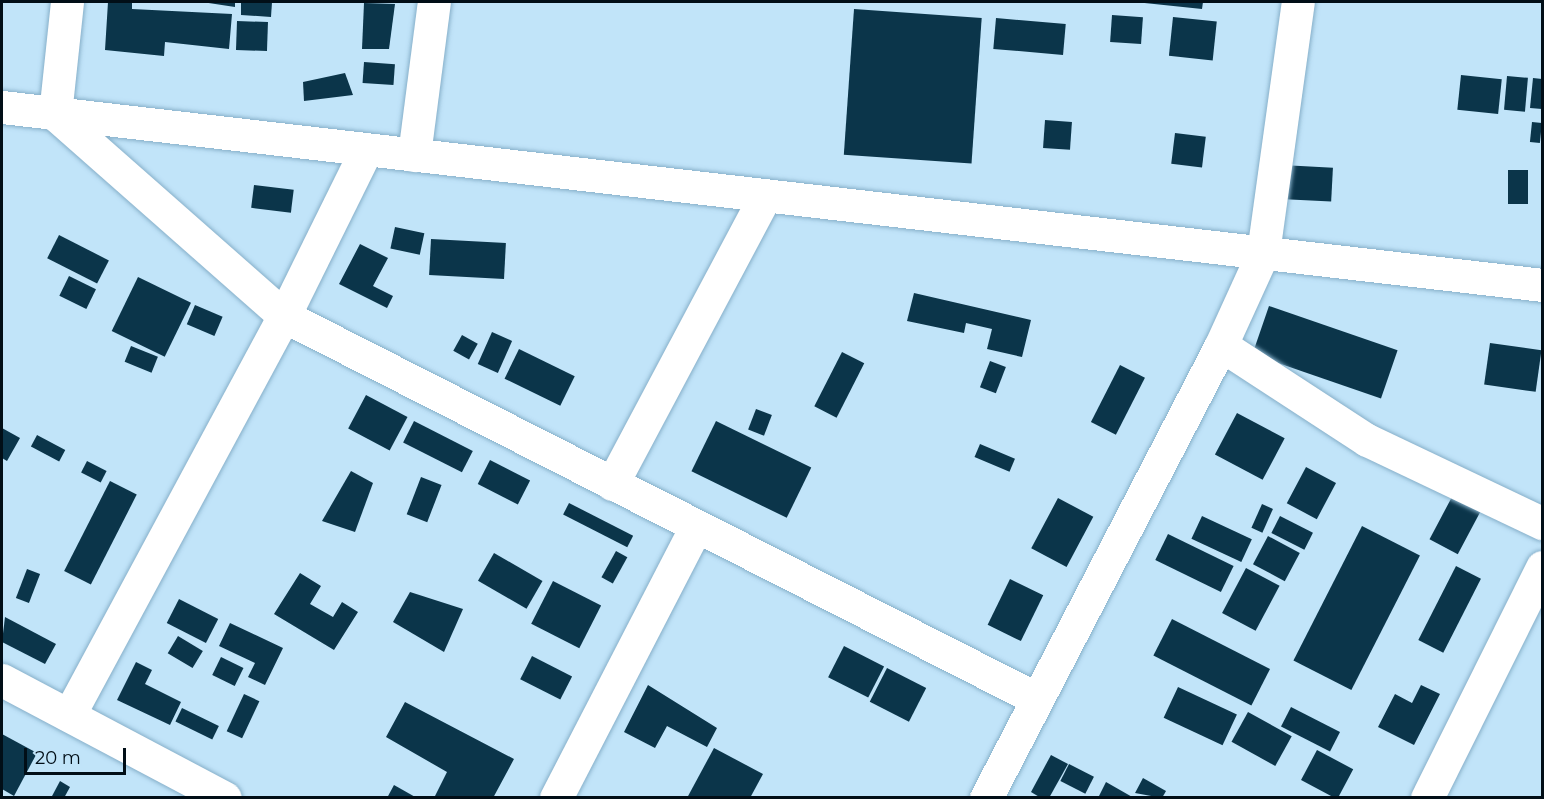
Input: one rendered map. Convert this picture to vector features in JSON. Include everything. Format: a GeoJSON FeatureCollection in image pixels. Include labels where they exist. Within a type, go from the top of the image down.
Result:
{"type":"FeatureCollection","features":[{"type":"Feature","properties":{"kind":"street"},"geometry":{"type":"LineString","coordinates":[[55,114],[67,2]]}},
{"type":"Feature","properties":{"kind":"street"},"geometry":{"type":"LineString","coordinates":[[414,155],[434,2]]}},
{"type":"Feature","properties":{"kind":"street"},"geometry":{"type":"LineString","coordinates":[[986,798],[1221,345],[1263,253],[1298,2]]}},
{"type":"Feature","properties":{"kind":"street"},"geometry":{"type":"LineString","coordinates":[[2,107],[1542,285]]}},
{"type":"Feature","properties":{"kind":"street"},"geometry":{"type":"LineString","coordinates":[[55,114],[284,316],[1037,699]]}},
{"type":"Feature","properties":{"kind":"street"},"geometry":{"type":"LineString","coordinates":[[69,715],[284,316],[366,150]]}},
{"type":"Feature","properties":{"kind":"street"},"geometry":{"type":"LineString","coordinates":[[612,484],[765,196]]}},
{"type":"Feature","properties":{"kind":"street"},"geometry":{"type":"LineString","coordinates":[[1221,345],[1367,440],[1542,523]]}},
{"type":"Feature","properties":{"kind":"street"},"geometry":{"type":"LineString","coordinates":[[556,798],[696,527]]}},
{"type":"Feature","properties":{"kind":"street"},"geometry":{"type":"LineString","coordinates":[[1427,798],[1542,567]]}},
{"type":"Feature","properties":{"kind":"street"},"geometry":{"type":"LineString","coordinates":[[2,680],[225,798]]}},
{"type":"Feature","properties":{"kind":"building"},"geometry":{"type":"Polygon","coordinates":[[[108,2],[132,2],[132,9],[232,14],[229,49],[165,42],[164,56],[105,50],[108,2]]]}},
{"type":"Feature","properties":{"kind":"building"},"geometry":{"type":"Polygon","coordinates":[[[202,2],[235,2],[235,7],[202,2]]]}},
{"type":"Feature","properties":{"kind":"building"},"geometry":{"type":"Polygon","coordinates":[[[241,2],[272,2],[271,17],[241,15],[241,2]]]}},
{"type":"Feature","properties":{"kind":"building"},"geometry":{"type":"Polygon","coordinates":[[[1135,2],[1203,2],[1202,9],[1135,2]]]}},
{"type":"Feature","properties":{"kind":"building"},"geometry":{"type":"Polygon","coordinates":[[[364,3],[395,4],[389,49],[362,49],[364,3]]]}},
{"type":"Feature","properties":{"kind":"building"},"geometry":{"type":"Polygon","coordinates":[[[854,9],[982,18],[972,164],[844,155],[854,9]]]}},
{"type":"Feature","properties":{"kind":"building"},"geometry":{"type":"Polygon","coordinates":[[[1112,15],[1143,17],[1141,44],[1110,42],[1112,15]]]}},
{"type":"Feature","properties":{"kind":"building"},"geometry":{"type":"Polygon","coordinates":[[[1173,17],[1217,22],[1213,60],[1169,56],[1173,17]]]}},
{"type":"Feature","properties":{"kind":"building"},"geometry":{"type":"Polygon","coordinates":[[[996,18],[1066,24],[1063,55],[993,49],[996,18]]]}},
{"type":"Feature","properties":{"kind":"building"},"geometry":{"type":"Polygon","coordinates":[[[237,21],[268,22],[267,51],[236,50],[237,21]]]}},
{"type":"Feature","properties":{"kind":"building"},"geometry":{"type":"Polygon","coordinates":[[[364,62],[395,64],[393,85],[363,83],[364,62]]]}},
{"type":"Feature","properties":{"kind":"building"},"geometry":{"type":"Polygon","coordinates":[[[345,73],[353,95],[304,101],[303,82],[345,73]]]}},
{"type":"Feature","properties":{"kind":"building"},"geometry":{"type":"Polygon","coordinates":[[[1461,75],[1502,79],[1498,114],[1457,110],[1461,75]]]}},
{"type":"Feature","properties":{"kind":"building"},"geometry":{"type":"Polygon","coordinates":[[[1507,76],[1528,78],[1525,112],[1504,110],[1507,76]]]}},
{"type":"Feature","properties":{"kind":"building"},"geometry":{"type":"Polygon","coordinates":[[[1533,78],[1542,79],[1542,109],[1530,108],[1533,78]]]}},
{"type":"Feature","properties":{"kind":"building"},"geometry":{"type":"Polygon","coordinates":[[[1045,120],[1072,122],[1070,150],[1043,148],[1045,120]]]}},
{"type":"Feature","properties":{"kind":"building"},"geometry":{"type":"Polygon","coordinates":[[[1532,122],[1542,123],[1540,143],[1530,142],[1532,122]]]}},
{"type":"Feature","properties":{"kind":"building"},"geometry":{"type":"Polygon","coordinates":[[[1175,133],[1206,137],[1202,168],[1171,164],[1175,133]]]}},
{"type":"Feature","properties":{"kind":"building"},"geometry":{"type":"Polygon","coordinates":[[[1282,165],[1333,168],[1331,202],[1280,199],[1282,165]]]}},
{"type":"Feature","properties":{"kind":"building"},"geometry":{"type":"Polygon","coordinates":[[[1508,170],[1528,170],[1528,204],[1508,204],[1508,170]]]}},
{"type":"Feature","properties":{"kind":"building"},"geometry":{"type":"Polygon","coordinates":[[[254,185],[294,190],[291,213],[251,208],[254,185]]]}},
{"type":"Feature","properties":{"kind":"building"},"geometry":{"type":"Polygon","coordinates":[[[395,227],[424,233],[420,255],[390,249],[395,227]]]}},
{"type":"Feature","properties":{"kind":"building"},"geometry":{"type":"Polygon","coordinates":[[[59,235],[109,260],[97,284],[47,258],[59,235]]]}},
{"type":"Feature","properties":{"kind":"building"},"geometry":{"type":"Polygon","coordinates":[[[431,239],[506,243],[504,279],[429,275],[431,239]]]}},
{"type":"Feature","properties":{"kind":"building"},"geometry":{"type":"Polygon","coordinates":[[[360,244],[388,258],[373,286],[393,296],[387,308],[339,284],[360,244]]]}},
{"type":"Feature","properties":{"kind":"building"},"geometry":{"type":"Polygon","coordinates":[[[69,276],[96,289],[86,309],[59,296],[69,276]]]}},
{"type":"Feature","properties":{"kind":"building"},"geometry":{"type":"Polygon","coordinates":[[[138,277],[191,303],[165,357],[112,331],[138,277]]]}},
{"type":"Feature","properties":{"kind":"building"},"geometry":{"type":"Polygon","coordinates":[[[914,293],[1031,320],[1022,357],[987,349],[992,329],[966,323],[964,333],[907,321],[914,293]]]}},
{"type":"Feature","properties":{"kind":"building"},"geometry":{"type":"Polygon","coordinates":[[[195,305],[223,317],[214,336],[187,324],[195,305]]]}},
{"type":"Feature","properties":{"kind":"building"},"geometry":{"type":"Polygon","coordinates":[[[1269,306],[1398,350],[1381,398],[1252,354],[1269,306]]]}},
{"type":"Feature","properties":{"kind":"building"},"geometry":{"type":"Polygon","coordinates":[[[492,332],[512,341],[498,373],[478,364],[492,332]]]}},
{"type":"Feature","properties":{"kind":"building"},"geometry":{"type":"Polygon","coordinates":[[[462,335],[478,344],[469,359],[453,351],[462,335]]]}},
{"type":"Feature","properties":{"kind":"building"},"geometry":{"type":"Polygon","coordinates":[[[1490,343],[1541,350],[1536,392],[1484,385],[1490,343]]]}},
{"type":"Feature","properties":{"kind":"building"},"geometry":{"type":"Polygon","coordinates":[[[131,346],[158,357],[152,373],[125,362],[131,346]]]}},
{"type":"Feature","properties":{"kind":"building"},"geometry":{"type":"Polygon","coordinates":[[[519,349],[575,376],[560,406],[505,379],[519,349]]]}},
{"type":"Feature","properties":{"kind":"building"},"geometry":{"type":"Polygon","coordinates":[[[842,352],[864,363],[837,418],[814,406],[842,352]]]}},
{"type":"Feature","properties":{"kind":"building"},"geometry":{"type":"Polygon","coordinates":[[[990,361],[1006,367],[996,393],[980,387],[990,361]]]}},
{"type":"Feature","properties":{"kind":"building"},"geometry":{"type":"Polygon","coordinates":[[[1120,365],[1145,378],[1116,435],[1091,422],[1120,365]]]}},
{"type":"Feature","properties":{"kind":"building"},"geometry":{"type":"Polygon","coordinates":[[[366,395],[407,417],[390,451],[348,429],[366,395]]]}},
{"type":"Feature","properties":{"kind":"building"},"geometry":{"type":"Polygon","coordinates":[[[756,409],[772,415],[764,436],[748,430],[756,409]]]}},
{"type":"Feature","properties":{"kind":"building"},"geometry":{"type":"Polygon","coordinates":[[[1237,413],[1285,438],[1263,480],[1215,454],[1237,413]]]}},
{"type":"Feature","properties":{"kind":"building"},"geometry":{"type":"Polygon","coordinates":[[[414,421],[473,451],[462,472],[403,442],[414,421]]]}},
{"type":"Feature","properties":{"kind":"building"},"geometry":{"type":"Polygon","coordinates":[[[716,421],[811,467],[787,518],[691,471],[716,421]]]}},
{"type":"Feature","properties":{"kind":"building"},"geometry":{"type":"Polygon","coordinates":[[[2,428],[20,438],[7,461],[2,458],[2,428]]]}},
{"type":"Feature","properties":{"kind":"building"},"geometry":{"type":"Polygon","coordinates":[[[37,435],[65,450],[59,462],[31,446],[37,435]]]}},
{"type":"Feature","properties":{"kind":"building"},"geometry":{"type":"Polygon","coordinates":[[[980,444],[1015,459],[1010,472],[975,457],[980,444]]]}},
{"type":"Feature","properties":{"kind":"building"},"geometry":{"type":"Polygon","coordinates":[[[490,460],[530,480],[518,504],[478,484],[490,460]]]}},
{"type":"Feature","properties":{"kind":"building"},"geometry":{"type":"Polygon","coordinates":[[[87,461],[107,471],[101,483],[81,473],[87,461]]]}},
{"type":"Feature","properties":{"kind":"building"},"geometry":{"type":"Polygon","coordinates":[[[1306,467],[1336,483],[1317,519],[1287,503],[1306,467]]]}},
{"type":"Feature","properties":{"kind":"building"},"geometry":{"type":"Polygon","coordinates":[[[351,471],[373,483],[355,532],[322,521],[351,471]]]}},
{"type":"Feature","properties":{"kind":"building"},"geometry":{"type":"Polygon","coordinates":[[[421,477],[442,485],[427,522],[407,514],[421,477]]]}},
{"type":"Feature","properties":{"kind":"building"},"geometry":{"type":"Polygon","coordinates":[[[110,481],[137,495],[91,585],[64,571],[110,481]]]}},
{"type":"Feature","properties":{"kind":"building"},"geometry":{"type":"Polygon","coordinates":[[[1453,495],[1481,510],[1458,554],[1430,539],[1453,495]]]}},
{"type":"Feature","properties":{"kind":"building"},"geometry":{"type":"Polygon","coordinates":[[[1058,498],[1093,517],[1067,567],[1031,548],[1058,498]]]}},
{"type":"Feature","properties":{"kind":"building"},"geometry":{"type":"Polygon","coordinates":[[[569,503],[633,536],[627,547],[563,515],[569,503]]]}},
{"type":"Feature","properties":{"kind":"building"},"geometry":{"type":"Polygon","coordinates":[[[1262,504],[1273,509],[1262,533],[1251,528],[1262,504]]]}},
{"type":"Feature","properties":{"kind":"building"},"geometry":{"type":"Polygon","coordinates":[[[1202,516],[1252,539],[1241,562],[1191,539],[1202,516]]]}},
{"type":"Feature","properties":{"kind":"building"},"geometry":{"type":"Polygon","coordinates":[[[1280,516],[1313,533],[1304,550],[1271,533],[1280,516]]]}},
{"type":"Feature","properties":{"kind":"building"},"geometry":{"type":"Polygon","coordinates":[[[1362,526],[1420,556],[1351,690],[1293,661],[1362,526]]]}},
{"type":"Feature","properties":{"kind":"building"},"geometry":{"type":"Polygon","coordinates":[[[1168,534],[1234,566],[1221,592],[1155,560],[1168,534]]]}},
{"type":"Feature","properties":{"kind":"building"},"geometry":{"type":"Polygon","coordinates":[[[1268,536],[1300,553],[1285,581],[1253,564],[1268,536]]]}},
{"type":"Feature","properties":{"kind":"building"},"geometry":{"type":"Polygon","coordinates":[[[616,551],[627,557],[613,584],[601,577],[616,551]]]}},
{"type":"Feature","properties":{"kind":"building"},"geometry":{"type":"Polygon","coordinates":[[[494,553],[542,581],[526,609],[478,581],[494,553]]]}},
{"type":"Feature","properties":{"kind":"building"},"geometry":{"type":"Polygon","coordinates":[[[1456,566],[1481,579],[1443,653],[1418,640],[1456,566]]]}},
{"type":"Feature","properties":{"kind":"building"},"geometry":{"type":"Polygon","coordinates":[[[1246,568],[1280,586],[1256,631],[1222,613],[1246,568]]]}},
{"type":"Feature","properties":{"kind":"building"},"geometry":{"type":"Polygon","coordinates":[[[27,569],[40,574],[29,603],[16,598],[27,569]]]}},
{"type":"Feature","properties":{"kind":"building"},"geometry":{"type":"Polygon","coordinates":[[[300,573],[321,586],[310,604],[333,617],[342,602],[358,612],[334,650],[274,614],[300,573]]]}},
{"type":"Feature","properties":{"kind":"building"},"geometry":{"type":"Polygon","coordinates":[[[1010,579],[1043,595],[1021,641],[988,625],[1010,579]]]}},
{"type":"Feature","properties":{"kind":"building"},"geometry":{"type":"Polygon","coordinates":[[[553,581],[601,606],[579,648],[531,624],[553,581]]]}},
{"type":"Feature","properties":{"kind":"building"},"geometry":{"type":"Polygon","coordinates":[[[410,592],[463,609],[444,652],[393,622],[410,592]]]}},
{"type":"Feature","properties":{"kind":"building"},"geometry":{"type":"Polygon","coordinates":[[[179,599],[218,619],[206,643],[167,623],[179,599]]]}},
{"type":"Feature","properties":{"kind":"building"},"geometry":{"type":"Polygon","coordinates":[[[5,617],[56,644],[45,664],[2,642],[5,617]]]}},
{"type":"Feature","properties":{"kind":"building"},"geometry":{"type":"Polygon","coordinates":[[[1172,619],[1270,669],[1251,705],[1153,656],[1172,619]]]}},
{"type":"Feature","properties":{"kind":"building"},"geometry":{"type":"Polygon","coordinates":[[[230,623],[283,648],[265,685],[248,677],[255,663],[219,646],[230,623]]]}},
{"type":"Feature","properties":{"kind":"building"},"geometry":{"type":"Polygon","coordinates":[[[178,636],[203,651],[193,668],[168,653],[178,636]]]}},
{"type":"Feature","properties":{"kind":"building"},"geometry":{"type":"Polygon","coordinates":[[[844,646],[884,666],[868,698],[828,677],[844,646]]]}},
{"type":"Feature","properties":{"kind":"building"},"geometry":{"type":"Polygon","coordinates":[[[532,656],[572,676],[560,700],[520,679],[532,656]]]}},
{"type":"Feature","properties":{"kind":"building"},"geometry":{"type":"Polygon","coordinates":[[[221,657],[243,668],[235,686],[212,675],[221,657]]]}},
{"type":"Feature","properties":{"kind":"building"},"geometry":{"type":"Polygon","coordinates":[[[136,662],[152,670],[145,684],[181,702],[170,725],[117,700],[136,662]]]}},
{"type":"Feature","properties":{"kind":"building"},"geometry":{"type":"Polygon","coordinates":[[[887,668],[926,688],[909,722],[870,702],[887,668]]]}},
{"type":"Feature","properties":{"kind":"building"},"geometry":{"type":"Polygon","coordinates":[[[648,685],[717,728],[707,747],[667,726],[655,748],[624,732],[648,685]]]}},
{"type":"Feature","properties":{"kind":"building"},"geometry":{"type":"Polygon","coordinates":[[[1421,685],[1440,694],[1414,745],[1378,727],[1395,694],[1412,703],[1421,685]]]}},
{"type":"Feature","properties":{"kind":"building"},"geometry":{"type":"Polygon","coordinates":[[[1178,687],[1237,714],[1223,745],[1164,718],[1178,687]]]}},
{"type":"Feature","properties":{"kind":"building"},"geometry":{"type":"Polygon","coordinates":[[[244,694],[259,701],[242,738],[227,731],[244,694]]]}},
{"type":"Feature","properties":{"kind":"building"},"geometry":{"type":"Polygon","coordinates":[[[405,702],[514,759],[493,798],[434,798],[447,772],[386,737],[405,702]]]}},
{"type":"Feature","properties":{"kind":"building"},"geometry":{"type":"Polygon","coordinates":[[[1291,707],[1340,732],[1330,752],[1281,727],[1291,707]]]}},
{"type":"Feature","properties":{"kind":"building"},"geometry":{"type":"Polygon","coordinates":[[[182,708],[219,726],[212,739],[175,721],[182,708]]]}},
{"type":"Feature","properties":{"kind":"building"},"geometry":{"type":"Polygon","coordinates":[[[1248,712],[1292,736],[1275,766],[1232,742],[1248,712]]]}},
{"type":"Feature","properties":{"kind":"building"},"geometry":{"type":"Polygon","coordinates":[[[2,734],[37,753],[14,796],[2,789],[2,734]]]}},
{"type":"Feature","properties":{"kind":"building"},"geometry":{"type":"Polygon","coordinates":[[[714,748],[763,774],[750,798],[687,798],[714,748]]]}},
{"type":"Feature","properties":{"kind":"building"},"geometry":{"type":"Polygon","coordinates":[[[1317,750],[1353,769],[1338,798],[1301,780],[1317,750]]]}},
{"type":"Feature","properties":{"kind":"building"},"geometry":{"type":"Polygon","coordinates":[[[1051,755],[1068,764],[1049,798],[1041,798],[1031,792],[1051,755]]]}},
{"type":"Feature","properties":{"kind":"building"},"geometry":{"type":"Polygon","coordinates":[[[1069,764],[1094,777],[1085,794],[1060,781],[1069,764]]]}},
{"type":"Feature","properties":{"kind":"building"},"geometry":{"type":"Polygon","coordinates":[[[1143,778],[1166,791],[1162,798],[1135,793],[1143,778]]]}},
{"type":"Feature","properties":{"kind":"building"},"geometry":{"type":"Polygon","coordinates":[[[60,781],[70,787],[64,798],[51,798],[60,781]]]}},
{"type":"Feature","properties":{"kind":"building"},"geometry":{"type":"Polygon","coordinates":[[[1106,782],[1134,798],[1099,796],[1106,782]]]}},
{"type":"Feature","properties":{"kind":"building"},"geometry":{"type":"Polygon","coordinates":[[[394,785],[417,798],[387,798],[394,785]]]}}]}
